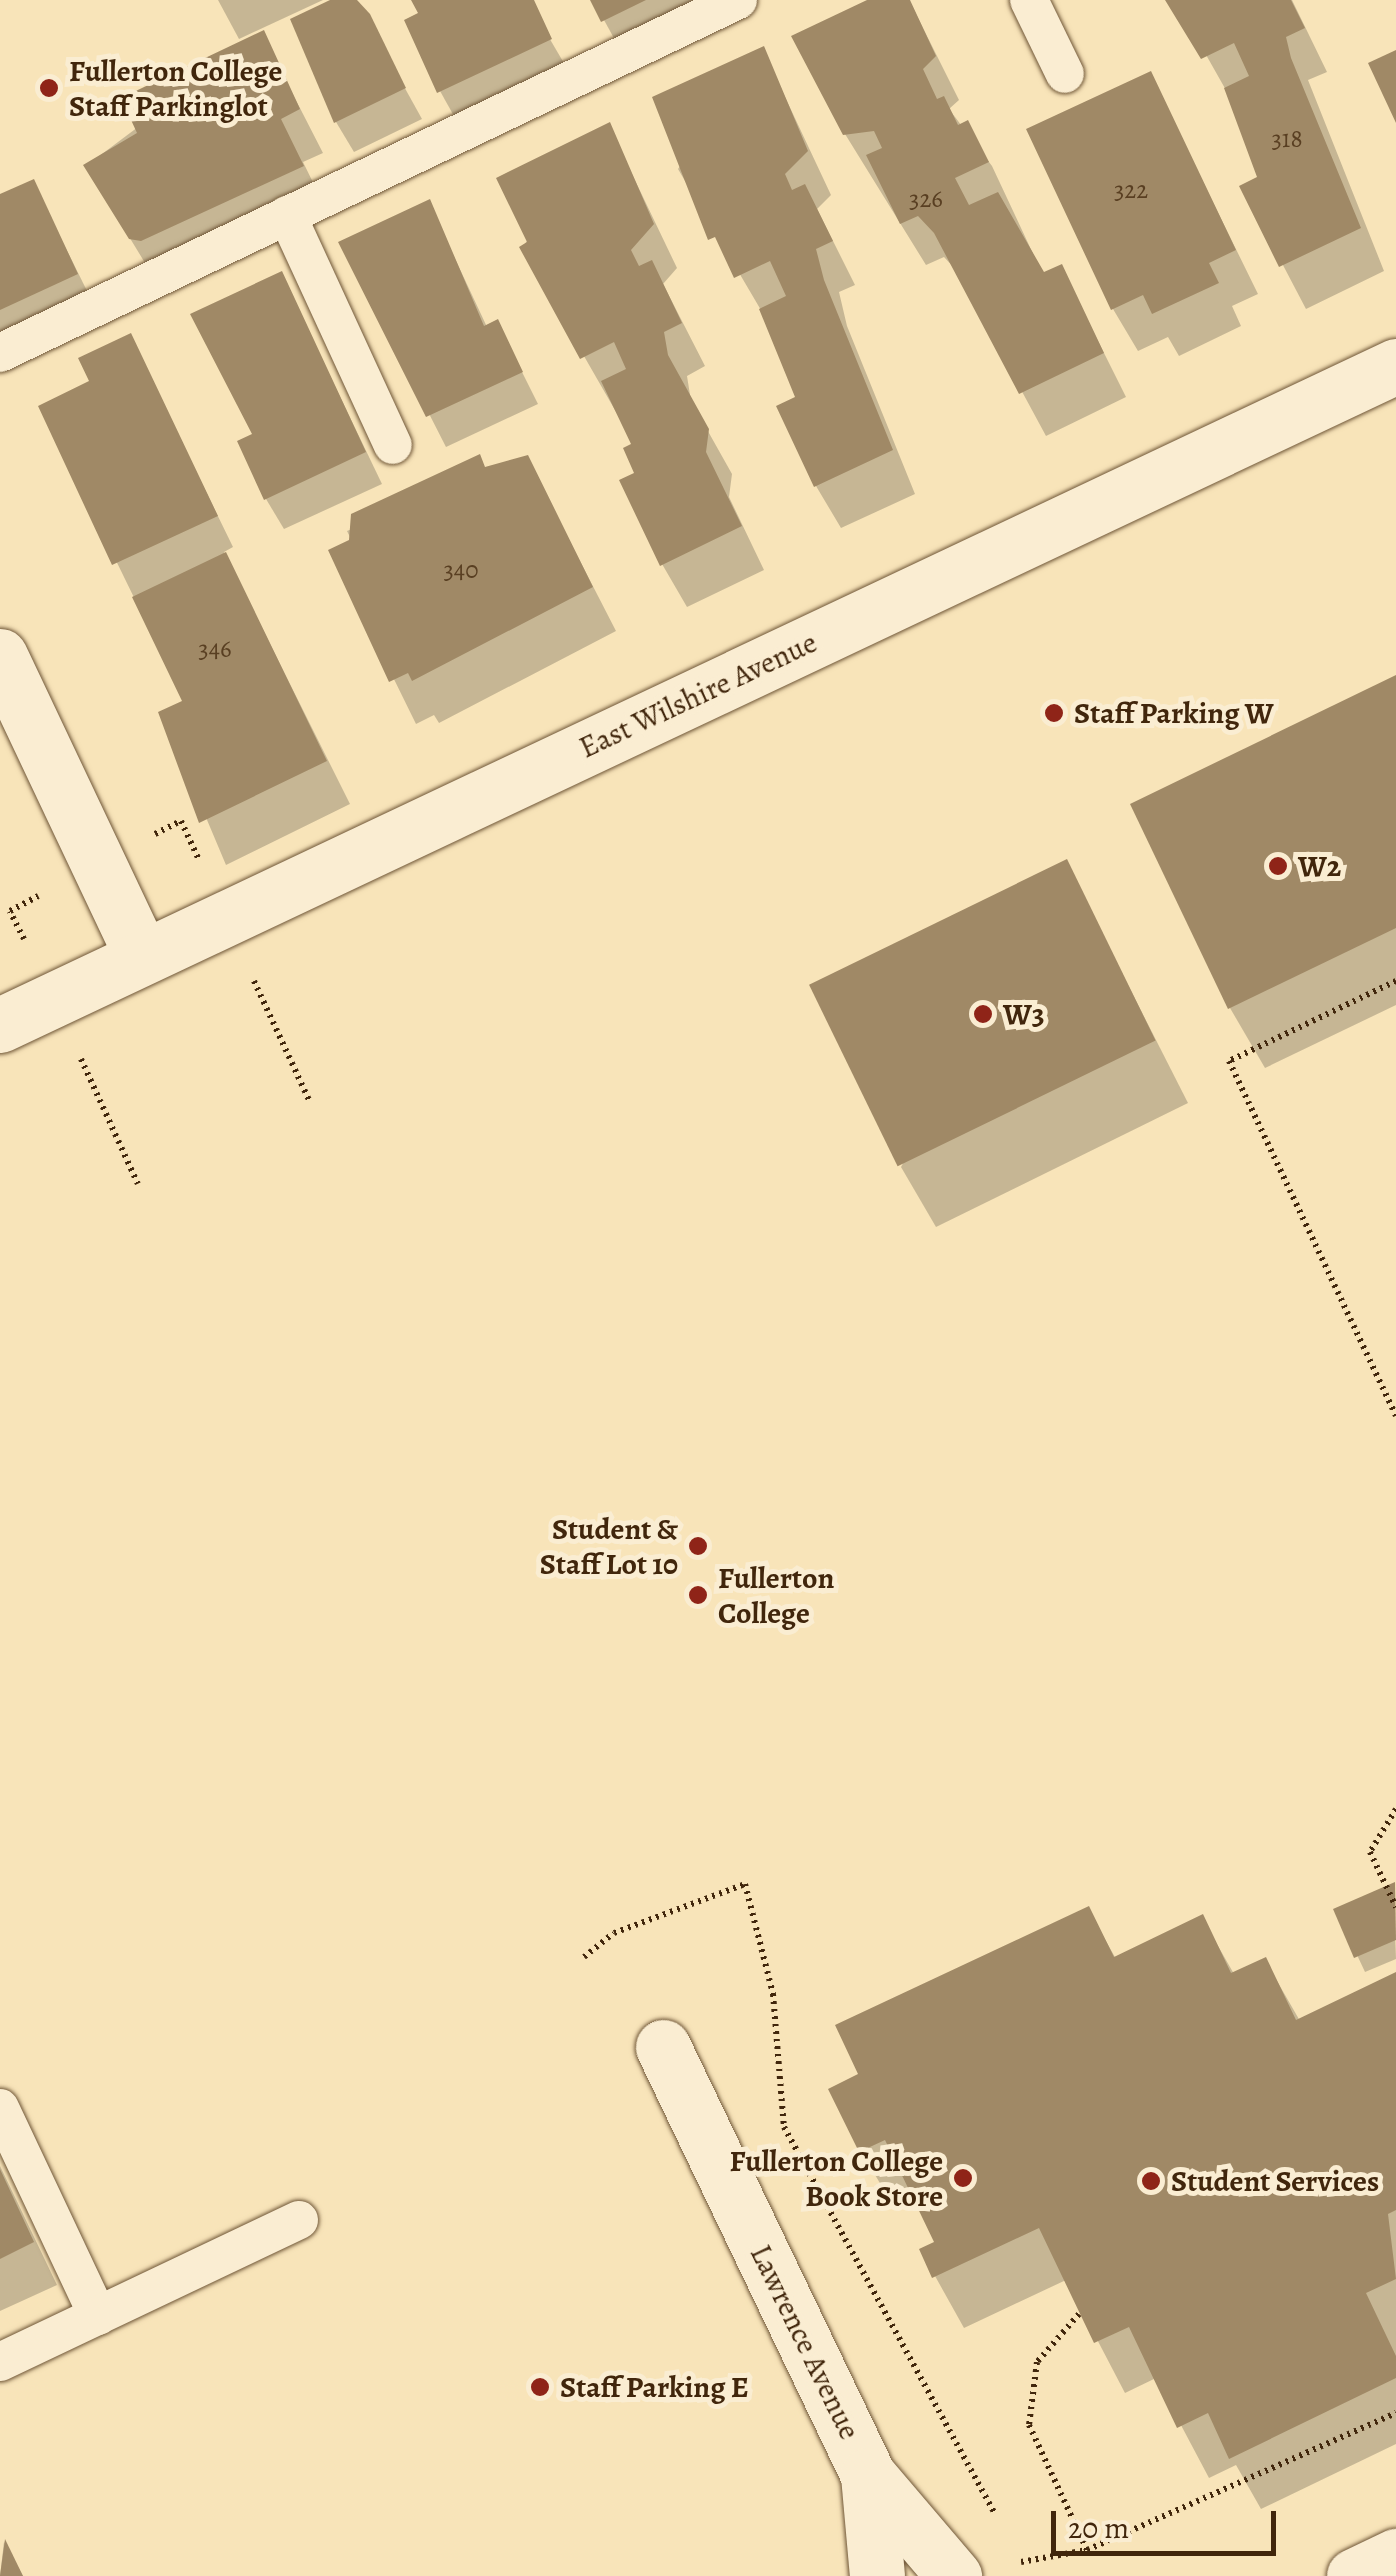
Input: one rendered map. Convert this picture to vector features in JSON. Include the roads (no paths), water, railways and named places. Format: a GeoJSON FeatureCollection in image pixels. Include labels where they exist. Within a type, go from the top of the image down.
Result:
{"type":"FeatureCollection","features":[{"type":"Feature","properties":{"kind":"street","name":"East Wilshire Avenue"},"geometry":{"type":"LineString","coordinates":[[0,1025],[1396,366]]}},
{"type":"Feature","properties":{"kind":"street"},"geometry":{"type":"LineString","coordinates":[[0,656],[142,958]]}},
{"type":"Feature","properties":{"kind":"street","name":"Lawrence Avenue"},"geometry":{"type":"LineString","coordinates":[[662,2047],[868,2476],[954,2576]]}},
{"type":"Feature","properties":{"kind":"street","name":"Lawrence Avenue"},"geometry":{"type":"LineString","coordinates":[[868,2476],[877,2576]]}},
{"type":"Feature","properties":{"kind":"street"},"geometry":{"type":"LineString","coordinates":[[1354,2576],[1396,2556]]}},
{"type":"Feature","properties":{"kind":"lane"},"geometry":{"type":"LineString","coordinates":[[0,353],[738,0]]}},
{"type":"Feature","properties":{"kind":"lane"},"geometry":{"type":"LineString","coordinates":[[1029,0],[1065,74]]}},
{"type":"Feature","properties":{"kind":"lane"},"geometry":{"type":"LineString","coordinates":[[288,215],[393,445]]}},
{"type":"Feature","properties":{"kind":"lane"},"geometry":{"type":"LineString","coordinates":[[0,2108],[98,2316]]}},
{"type":"Feature","properties":{"kind":"lane"},"geometry":{"type":"LineString","coordinates":[[0,2362],[299,2220]]}},
{"type":"Feature","properties":{"kind":"place","name":"Fullerton College Staff Parkinglot"},"geometry":{"type":"Point","coordinates":[49,88]}},
{"type":"Feature","properties":{"kind":"place","name":"Staff Parking W"},"geometry":{"type":"Point","coordinates":[1054,713]}},
{"type":"Feature","properties":{"kind":"place","name":"W2"},"geometry":{"type":"Point","coordinates":[1278,866]}},
{"type":"Feature","properties":{"kind":"place","name":"W3"},"geometry":{"type":"Point","coordinates":[983,1014]}},
{"type":"Feature","properties":{"kind":"place","name":"Student & Staff Lot 10"},"geometry":{"type":"Point","coordinates":[698,1546]}},
{"type":"Feature","properties":{"kind":"place","name":"Fullerton College"},"geometry":{"type":"Point","coordinates":[698,1595]}},
{"type":"Feature","properties":{"kind":"place","name":"Fullerton College Book Store"},"geometry":{"type":"Point","coordinates":[963,2178]}},
{"type":"Feature","properties":{"kind":"place","name":"Student Services"},"geometry":{"type":"Point","coordinates":[1151,2181]}},
{"type":"Feature","properties":{"kind":"place","name":"Staff Parking E"},"geometry":{"type":"Point","coordinates":[540,2387]}}]}
